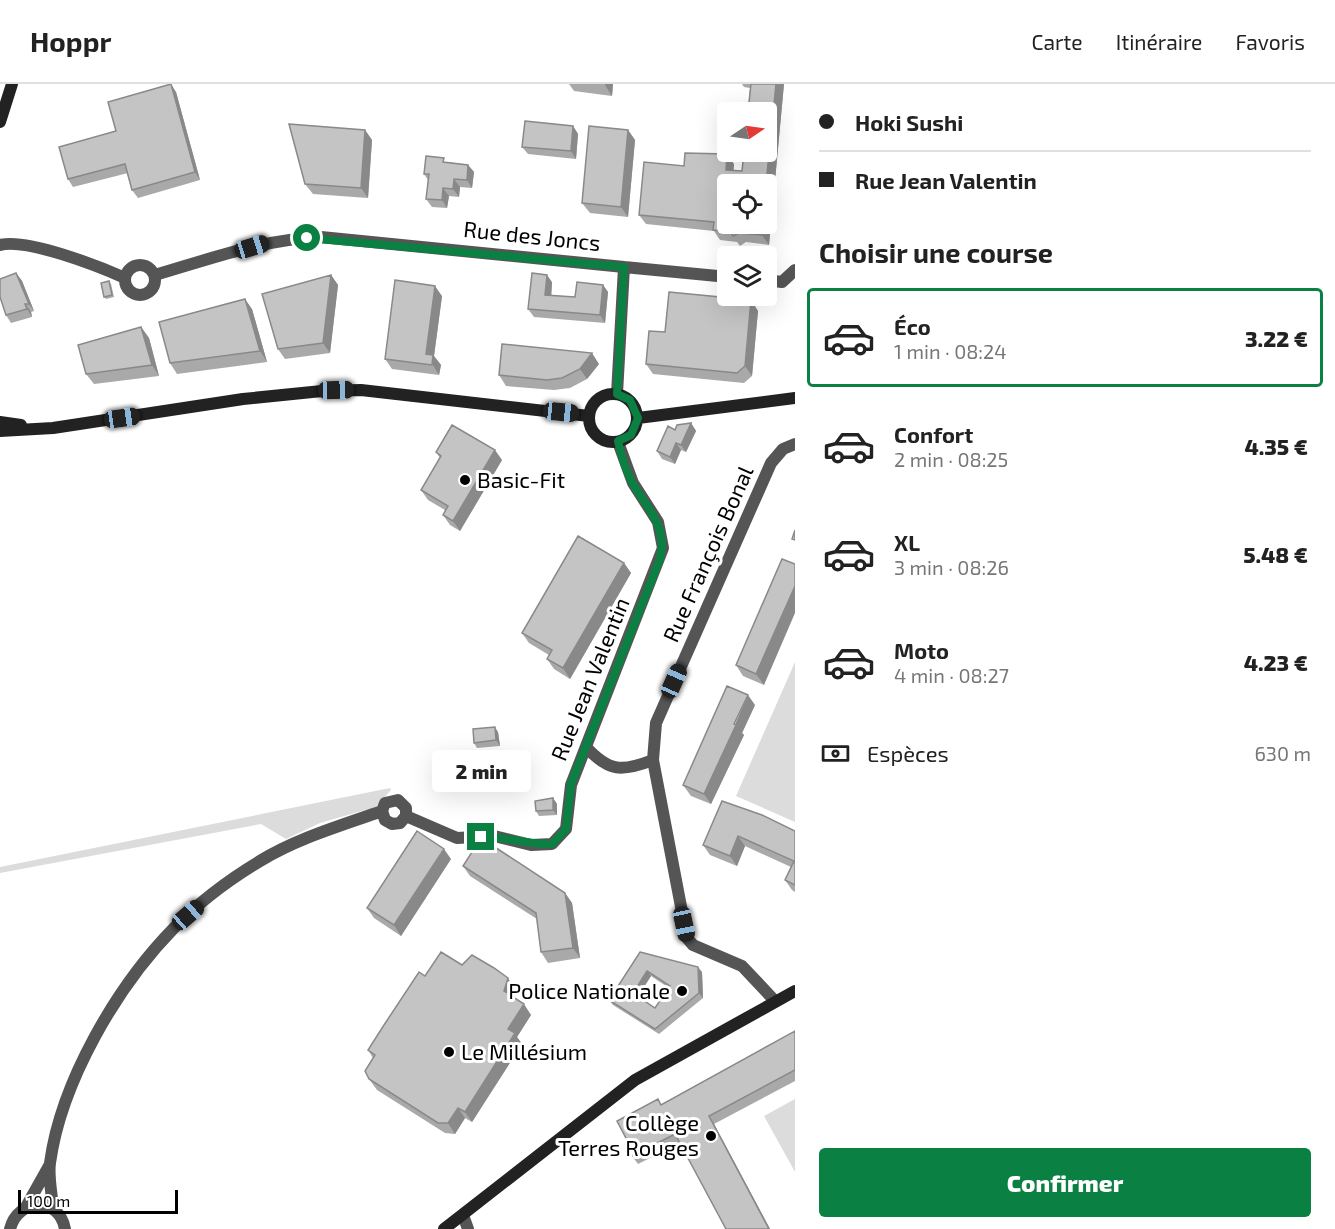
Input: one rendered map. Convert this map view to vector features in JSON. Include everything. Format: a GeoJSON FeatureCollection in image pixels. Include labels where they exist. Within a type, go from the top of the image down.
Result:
{"type":"FeatureCollection","features":[{"type":"Feature","properties":{"kind":"main road"},"geometry":{"type":"LineString","coordinates":[[0,123],[12,84]]}},
{"type":"Feature","properties":{"kind":"main road"},"geometry":{"type":"LineString","coordinates":[[0,431],[52,428],[243,399],[352,390],[589,416]]}},
{"type":"Feature","properties":{"kind":"main road"},"geometry":{"type":"LineString","coordinates":[[617,394],[630,400],[638,418],[631,435],[618,441],[608,441],[597,436],[590,426],[589,416],[591,407],[600,397],[617,394]]}},
{"type":"Feature","properties":{"kind":"main road"},"geometry":{"type":"LineString","coordinates":[[638,418],[795,398]]}},
{"type":"Feature","properties":{"kind":"main road"},"geometry":{"type":"LineString","coordinates":[[0,422],[52,428]]}},
{"type":"Feature","properties":{"kind":"main road"},"geometry":{"type":"LineString","coordinates":[[444,1229],[635,1080],[795,991]]}},
{"type":"Feature","properties":{"kind":"street","name":"Rue des Joncs"},"geometry":{"type":"LineString","coordinates":[[155,275],[293,238],[321,237],[624,267],[617,394]]}},
{"type":"Feature","properties":{"kind":"street"},"geometry":{"type":"LineString","coordinates":[[0,245],[12,242],[32,246],[125,278]]}},
{"type":"Feature","properties":{"kind":"street"},"geometry":{"type":"LineString","coordinates":[[141,264],[148,267],[155,275],[153,290],[140,296],[127,289],[125,278],[129,269],[141,264]]}},
{"type":"Feature","properties":{"kind":"street"},"geometry":{"type":"LineString","coordinates":[[624,267],[717,276]]}},
{"type":"Feature","properties":{"kind":"street"},"geometry":{"type":"LineString","coordinates":[[777,281],[783,282],[795,270]]}},
{"type":"Feature","properties":{"kind":"street","name":"Rue Jean Valentin"},"geometry":{"type":"LineString","coordinates":[[406,816],[457,838],[494,836],[531,845],[552,844],[566,829],[571,784],[663,548],[658,522],[633,483],[618,441]]}},
{"type":"Feature","properties":{"kind":"street","name":"Rue François Bonal"},"geometry":{"type":"LineString","coordinates":[[775,1001],[742,966],[693,945],[687,938],[653,760],[656,723],[771,463],[783,449],[795,444]]}},
{"type":"Feature","properties":{"kind":"street"},"geometry":{"type":"LineString","coordinates":[[586,747],[598,759],[614,768],[633,768],[653,760]]}},
{"type":"Feature","properties":{"kind":"street"},"geometry":{"type":"LineString","coordinates":[[398,800],[406,808],[406,816],[400,823],[392,824],[385,820],[382,811],[385,803],[398,800]]}},
{"type":"Feature","properties":{"kind":"street"},"geometry":{"type":"LineString","coordinates":[[52,1208],[50,1165],[58,1126],[81,1066],[138,969],[174,928],[217,891],[260,861],[316,834],[382,811]]}},
{"type":"Feature","properties":{"kind":"street"},"geometry":{"type":"LineString","coordinates":[[10,1229],[13,1219],[26,1207],[50,1165]]}},
{"type":"Feature","properties":{"kind":"street"},"geometry":{"type":"LineString","coordinates":[[26,1207],[35,1204],[52,1208],[59,1214],[65,1229]]}},
{"type":"Feature","properties":{"kind":"street"},"geometry":{"type":"LineString","coordinates":[[464,1215],[468,1229]]}},
{"type":"Feature","properties":{"kind":"shaded area"},"geometry":{"type":"Polygon","coordinates":[[[795,662],[795,822],[736,796],[795,662]]]}},
{"type":"Feature","properties":{"kind":"shaded area"},"geometry":{"type":"Polygon","coordinates":[[[390,788],[391,790],[376,807],[320,823],[286,839],[261,824],[0,873],[0,867],[390,788]]]}},
{"type":"Feature","properties":{"kind":"shaded area"},"geometry":{"type":"Polygon","coordinates":[[[795,1099],[795,1172],[764,1116],[795,1099]]]}},
{"type":"Feature","properties":{"kind":"building"},"geometry":{"type":"Polygon","coordinates":[[[171,84],[195,172],[132,190],[125,164],[68,179],[59,147],[116,131],[108,102],[171,84]]]}},
{"type":"Feature","properties":{"kind":"building"},"geometry":{"type":"Polygon","coordinates":[[[751,84],[776,84],[774,102],[749,102],[751,84]]]}},
{"type":"Feature","properties":{"kind":"building"},"geometry":{"type":"Polygon","coordinates":[[[525,121],[573,126],[571,151],[522,147],[525,121]]]}},
{"type":"Feature","properties":{"kind":"building"},"geometry":{"type":"Polygon","coordinates":[[[289,124],[365,130],[361,188],[305,184],[289,124]]]}},
{"type":"Feature","properties":{"kind":"building"},"geometry":{"type":"Polygon","coordinates":[[[589,126],[628,130],[621,207],[582,203],[589,126]]]}},
{"type":"Feature","properties":{"kind":"building"},"geometry":{"type":"Polygon","coordinates":[[[685,153],[717,154],[717,162],[726,162],[726,170],[742,171],[743,162],[768,162],[767,174],[717,174],[717,230],[713,230],[714,222],[639,215],[644,162],[684,166],[685,153]]]}},
{"type":"Feature","properties":{"kind":"building"},"geometry":{"type":"Polygon","coordinates":[[[426,156],[444,158],[443,162],[468,165],[467,180],[454,179],[453,189],[443,188],[442,200],[426,199],[429,174],[424,174],[426,156]]]}},
{"type":"Feature","properties":{"kind":"building"},"geometry":{"type":"Polygon","coordinates":[[[16,273],[29,304],[25,304],[27,309],[6,315],[0,297],[0,279],[16,273]]]}},
{"type":"Feature","properties":{"kind":"building"},"geometry":{"type":"Polygon","coordinates":[[[532,273],[547,275],[545,295],[575,297],[577,282],[603,285],[600,315],[528,309],[532,273]]]}},
{"type":"Feature","properties":{"kind":"building"},"geometry":{"type":"Polygon","coordinates":[[[331,275],[323,343],[278,349],[262,294],[331,275]]]}},
{"type":"Feature","properties":{"kind":"building"},"geometry":{"type":"Polygon","coordinates":[[[395,280],[435,286],[426,354],[433,355],[432,365],[385,359],[395,280]]]}},
{"type":"Feature","properties":{"kind":"building"},"geometry":{"type":"Polygon","coordinates":[[[109,281],[112,295],[104,297],[101,283],[109,281]]]}},
{"type":"Feature","properties":{"kind":"building"},"geometry":{"type":"Polygon","coordinates":[[[669,292],[717,297],[717,306],[750,306],[745,366],[737,373],[646,364],[649,331],[665,332],[669,292]]]}},
{"type":"Feature","properties":{"kind":"building"},"geometry":{"type":"Polygon","coordinates":[[[245,299],[260,351],[170,363],[159,322],[245,299]]]}},
{"type":"Feature","properties":{"kind":"building"},"geometry":{"type":"Polygon","coordinates":[[[141,327],[152,365],[86,374],[78,345],[141,327]]]}},
{"type":"Feature","properties":{"kind":"building"},"geometry":{"type":"Polygon","coordinates":[[[502,344],[592,353],[580,369],[562,378],[547,380],[499,375],[502,344]]]}},
{"type":"Feature","properties":{"kind":"building"},"geometry":{"type":"Polygon","coordinates":[[[691,423],[681,445],[676,443],[670,457],[657,451],[668,426],[675,430],[677,425],[691,423]]]}},
{"type":"Feature","properties":{"kind":"building","name":"Basic-Fit"},"geometry":{"type":"Polygon","coordinates":[[[452,425],[495,450],[453,521],[443,515],[448,506],[421,490],[441,456],[436,452],[452,425]]]}},
{"type":"Feature","properties":{"kind":"building"},"geometry":{"type":"Polygon","coordinates":[[[578,536],[624,563],[563,668],[547,659],[552,650],[522,633],[578,536]]]}},
{"type":"Feature","properties":{"kind":"building"},"geometry":{"type":"Polygon","coordinates":[[[782,559],[795,564],[795,586],[756,674],[736,665],[782,559]]]}},
{"type":"Feature","properties":{"kind":"building"},"geometry":{"type":"Polygon","coordinates":[[[727,686],[748,695],[704,794],[683,785],[727,686]]]}},
{"type":"Feature","properties":{"kind":"building"},"geometry":{"type":"Polygon","coordinates":[[[495,727],[496,740],[474,743],[473,729],[495,727]]]}},
{"type":"Feature","properties":{"kind":"building"},"geometry":{"type":"Polygon","coordinates":[[[516,767],[518,780],[494,782],[493,768],[516,767]]]}},
{"type":"Feature","properties":{"kind":"building"},"geometry":{"type":"Polygon","coordinates":[[[553,798],[553,810],[536,811],[535,801],[553,798]]]}},
{"type":"Feature","properties":{"kind":"building"},"geometry":{"type":"Polygon","coordinates":[[[722,801],[762,815],[795,831],[795,885],[785,880],[794,861],[738,836],[730,856],[703,845],[722,801]]]}},
{"type":"Feature","properties":{"kind":"building"},"geometry":{"type":"Polygon","coordinates":[[[417,831],[444,849],[394,925],[367,908],[417,831]]]}},
{"type":"Feature","properties":{"kind":"building"},"geometry":{"type":"Polygon","coordinates":[[[481,838],[565,893],[573,948],[541,952],[536,913],[463,866],[481,838]]]}},
{"type":"Feature","properties":{"kind":"building","name":"Le Millésium"},"geometry":{"type":"Polygon","coordinates":[[[441,952],[462,965],[472,955],[494,968],[508,978],[504,991],[524,1004],[508,1029],[515,1033],[465,1112],[458,1108],[448,1123],[438,1123],[369,1079],[365,1071],[375,1055],[368,1050],[419,972],[425,976],[441,952]]]}},
{"type":"Feature","properties":{"kind":"building"},"geometry":{"type":"Polygon","coordinates":[[[640,952],[698,967],[699,993],[655,1029],[609,1000],[640,952]],[[647,971],[633,993],[655,1008],[670,986],[647,971]]]}},
{"type":"Feature","properties":{"kind":"building"},"geometry":{"type":"Polygon","coordinates":[[[795,1031],[795,1070],[709,1116],[769,1229],[726,1229],[675,1134],[632,1156],[627,1145],[629,1144],[617,1121],[658,1099],[661,1105],[795,1031]]]}},
{"type":"Feature","properties":{"kind":"place","name":"Basic-Fit"},"geometry":{"type":"Point","coordinates":[465,480]}},
{"type":"Feature","properties":{"kind":"place","name":"Police Nationale"},"geometry":{"type":"Point","coordinates":[682,991]}},
{"type":"Feature","properties":{"kind":"place","name":"Le Millésium"},"geometry":{"type":"Point","coordinates":[449,1052]}},
{"type":"Feature","properties":{"kind":"place","name":"Collège Terres Rouges"},"geometry":{"type":"Point","coordinates":[711,1136]}},
{"type":"Feature","properties":{"kind":"route"},"geometry":{"type":"LineString","coordinates":[[307,238],[321,237],[624,267],[617,394],[630,400],[637,411],[638,418],[631,435],[618,441],[624,464],[633,483],[658,522],[663,536],[663,548],[571,784],[566,829],[552,844],[531,845],[494,836],[481,837]]}}]}
